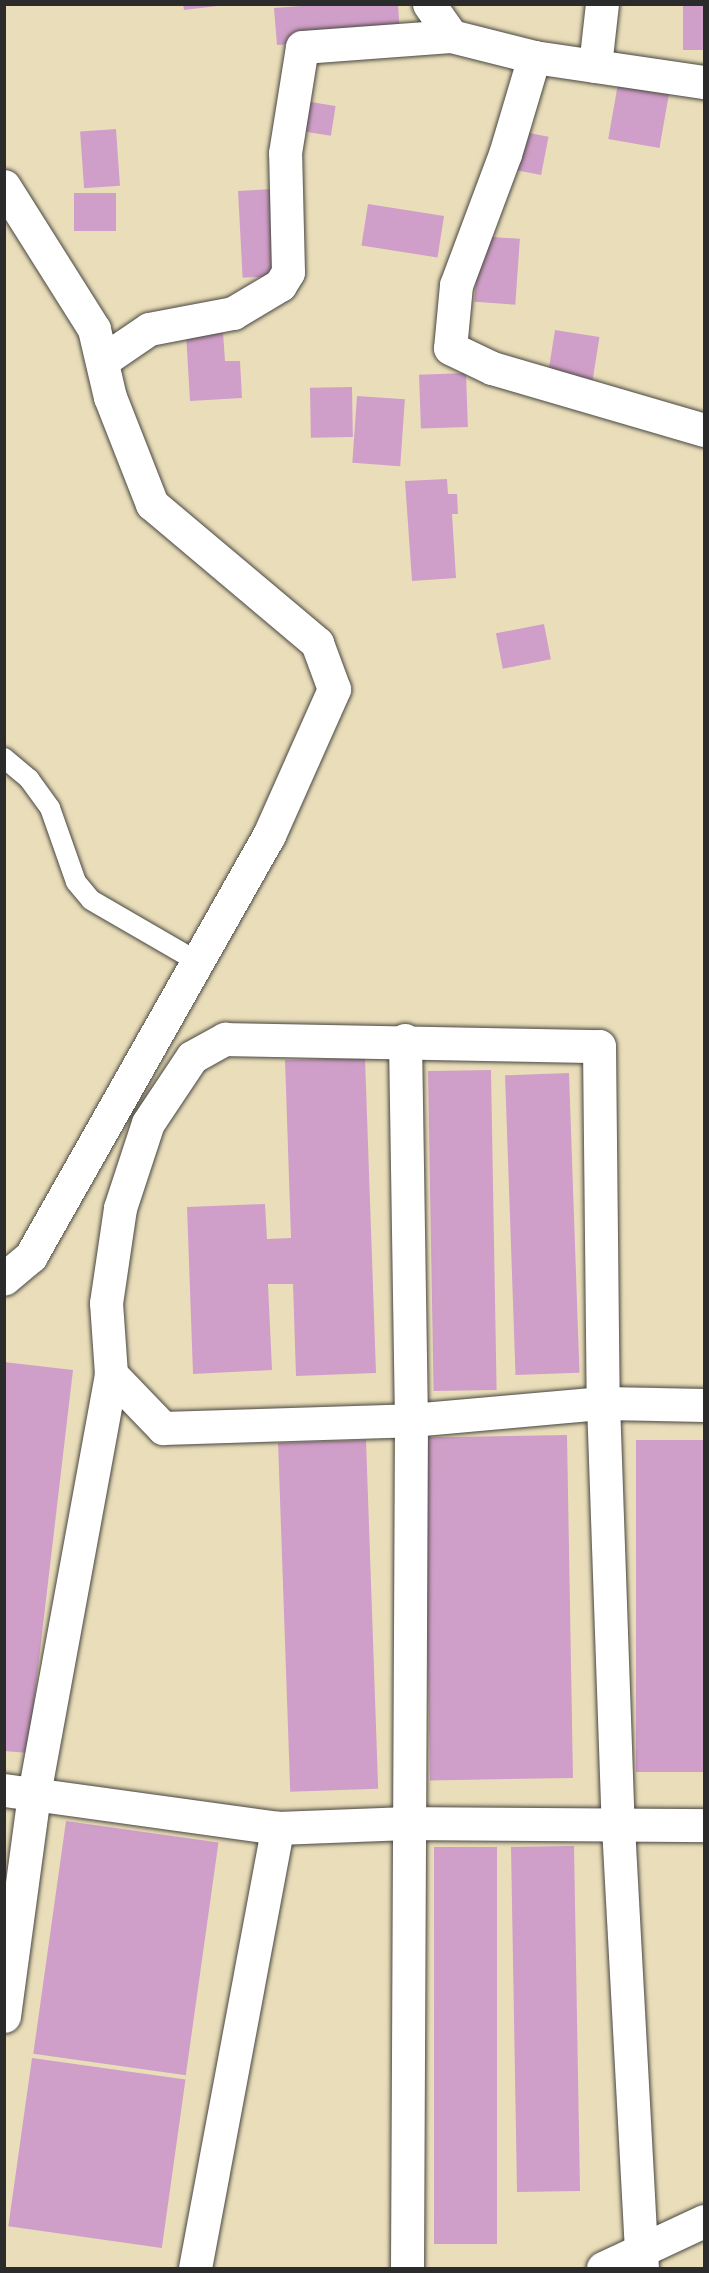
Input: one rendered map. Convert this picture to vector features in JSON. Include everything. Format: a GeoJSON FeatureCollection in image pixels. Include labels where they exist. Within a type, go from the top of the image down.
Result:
{"type":"FeatureCollection","features":[{"type":"Feature","properties":{"kind":"street"},"geometry":{"type":"LineString","coordinates":[[429,4],[451,36]]}},
{"type":"Feature","properties":{"kind":"street"},"geometry":{"type":"LineString","coordinates":[[595,66],[602,4]]}},
{"type":"Feature","properties":{"kind":"street"},"geometry":{"type":"LineString","coordinates":[[102,361],[149,329],[233,313],[280,285],[288,272],[285,153],[303,47],[451,36],[534,57],[705,82]]}},
{"type":"Feature","properties":{"kind":"street"},"geometry":{"type":"LineString","coordinates":[[534,57],[505,154],[456,285],[450,348],[492,368],[705,430]]}},
{"type":"Feature","properties":{"kind":"street"},"geometry":{"type":"LineString","coordinates":[[4,186],[94,329],[110,397],[152,504],[317,643],[334,689],[269,835],[198,962],[31,1256],[4,1279]]}},
{"type":"Feature","properties":{"kind":"street"},"geometry":{"type":"LineString","coordinates":[[4,2016],[19,1792],[111,1374],[106,1303],[120,1208],[148,1123],[192,1057],[225,1039],[405,1040],[600,1046],[603,1403],[618,1826],[642,2259]]}},
{"type":"Feature","properties":{"kind":"street"},"geometry":{"type":"LineString","coordinates":[[405,1040],[411,1420],[407,2268]]}},
{"type":"Feature","properties":{"kind":"street"},"geometry":{"type":"LineString","coordinates":[[111,1374],[163,1428],[411,1420],[603,1403],[705,1405]]}},
{"type":"Feature","properties":{"kind":"street"},"geometry":{"type":"LineString","coordinates":[[19,1792],[277,1828],[408,1823],[705,1825]]}},
{"type":"Feature","properties":{"kind":"street"},"geometry":{"type":"LineString","coordinates":[[195,2268],[277,1828]]}},
{"type":"Feature","properties":{"kind":"street"},"geometry":{"type":"LineString","coordinates":[[603,2268],[642,2259],[705,2221]]}},
{"type":"Feature","properties":{"kind":"lane"},"geometry":{"type":"LineString","coordinates":[[4,758],[29,779],[50,808],[76,882],[91,900],[198,962]]}},
{"type":"Feature","properties":{"kind":"building"},"geometry":{"type":"Polygon","coordinates":[[[183,4],[217,4],[217,6],[184,10],[183,4]]]}},
{"type":"Feature","properties":{"kind":"building"},"geometry":{"type":"Polygon","coordinates":[[[327,4],[398,4],[400,37],[277,45],[274,8],[327,4]]]}},
{"type":"Feature","properties":{"kind":"building"},"geometry":{"type":"Polygon","coordinates":[[[683,4],[704,4],[704,50],[683,50],[683,4]]]}},
{"type":"Feature","properties":{"kind":"building"},"geometry":{"type":"Polygon","coordinates":[[[619,78],[670,87],[659,148],[608,139],[619,78]]]}},
{"type":"Feature","properties":{"kind":"building"},"geometry":{"type":"Polygon","coordinates":[[[304,101],[336,106],[331,136],[299,131],[304,101]]]}},
{"type":"Feature","properties":{"kind":"building"},"geometry":{"type":"Polygon","coordinates":[[[116,129],[120,186],[84,188],[80,132],[116,129]]]}},
{"type":"Feature","properties":{"kind":"building"},"geometry":{"type":"Polygon","coordinates":[[[524,132],[549,137],[541,175],[517,170],[524,132]]]}},
{"type":"Feature","properties":{"kind":"building"},"geometry":{"type":"Polygon","coordinates":[[[274,189],[279,276],[243,278],[238,191],[274,189]]]}},
{"type":"Feature","properties":{"kind":"building"},"geometry":{"type":"Polygon","coordinates":[[[74,193],[116,193],[116,231],[74,231],[74,193]]]}},
{"type":"Feature","properties":{"kind":"building"},"geometry":{"type":"Polygon","coordinates":[[[368,204],[444,216],[437,258],[361,245],[368,204]]]}},
{"type":"Feature","properties":{"kind":"building"},"geometry":{"type":"Polygon","coordinates":[[[479,236],[520,239],[515,305],[474,302],[479,236]]]}},
{"type":"Feature","properties":{"kind":"building"},"geometry":{"type":"Polygon","coordinates":[[[555,330],[599,337],[591,390],[547,383],[555,330]]]}},
{"type":"Feature","properties":{"kind":"building"},"geometry":{"type":"Polygon","coordinates":[[[223,332],[225,361],[240,361],[242,398],[190,401],[186,334],[223,332]]]}},
{"type":"Feature","properties":{"kind":"building"},"geometry":{"type":"Polygon","coordinates":[[[466,373],[468,427],[421,429],[419,375],[466,373]]]}},
{"type":"Feature","properties":{"kind":"building"},"geometry":{"type":"Polygon","coordinates":[[[352,387],[353,437],[311,438],[310,388],[352,387]]]}},
{"type":"Feature","properties":{"kind":"building"},"geometry":{"type":"Polygon","coordinates":[[[357,396],[405,399],[400,466],[352,463],[357,396]]]}},
{"type":"Feature","properties":{"kind":"building"},"geometry":{"type":"Polygon","coordinates":[[[447,479],[448,494],[457,494],[458,514],[452,514],[456,578],[412,581],[405,481],[447,479]]]}},
{"type":"Feature","properties":{"kind":"building"},"geometry":{"type":"Polygon","coordinates":[[[544,624],[551,659],[503,669],[496,633],[544,624]]]}},
{"type":"Feature","properties":{"kind":"building"},"geometry":{"type":"Polygon","coordinates":[[[365,1058],[376,1373],[296,1376],[293,1284],[268,1284],[272,1370],[193,1374],[187,1207],[265,1204],[267,1239],[291,1238],[285,1060],[365,1058]]]}},
{"type":"Feature","properties":{"kind":"building"},"geometry":{"type":"Polygon","coordinates":[[[491,1070],[497,1390],[434,1391],[428,1071],[491,1070]]]}},
{"type":"Feature","properties":{"kind":"building"},"geometry":{"type":"Polygon","coordinates":[[[569,1073],[579,1373],[516,1375],[505,1075],[569,1073]]]}},
{"type":"Feature","properties":{"kind":"building"},"geometry":{"type":"Polygon","coordinates":[[[4,1362],[73,1370],[28,1753],[4,1751],[4,1362]]]}},
{"type":"Feature","properties":{"kind":"building"},"geometry":{"type":"Polygon","coordinates":[[[567,1435],[573,1778],[430,1780],[424,1437],[567,1435]]]}},
{"type":"Feature","properties":{"kind":"building"},"geometry":{"type":"Polygon","coordinates":[[[366,1440],[378,1789],[290,1792],[278,1443],[366,1440]]]}},
{"type":"Feature","properties":{"kind":"building"},"geometry":{"type":"Polygon","coordinates":[[[636,1440],[703,1440],[703,1772],[636,1772],[636,1440]]]}},
{"type":"Feature","properties":{"kind":"building"},"geometry":{"type":"Polygon","coordinates":[[[66,1821],[219,1842],[186,2075],[33,2054],[66,1821]]]}},
{"type":"Feature","properties":{"kind":"building"},"geometry":{"type":"Polygon","coordinates":[[[574,1846],[580,2191],[517,2192],[511,1847],[574,1846]]]}},
{"type":"Feature","properties":{"kind":"building"},"geometry":{"type":"Polygon","coordinates":[[[434,1847],[497,1847],[497,2244],[434,2244],[434,1847]]]}},
{"type":"Feature","properties":{"kind":"building"},"geometry":{"type":"Polygon","coordinates":[[[32,2058],[185,2080],[162,2248],[8,2226],[32,2058]]]}}]}
